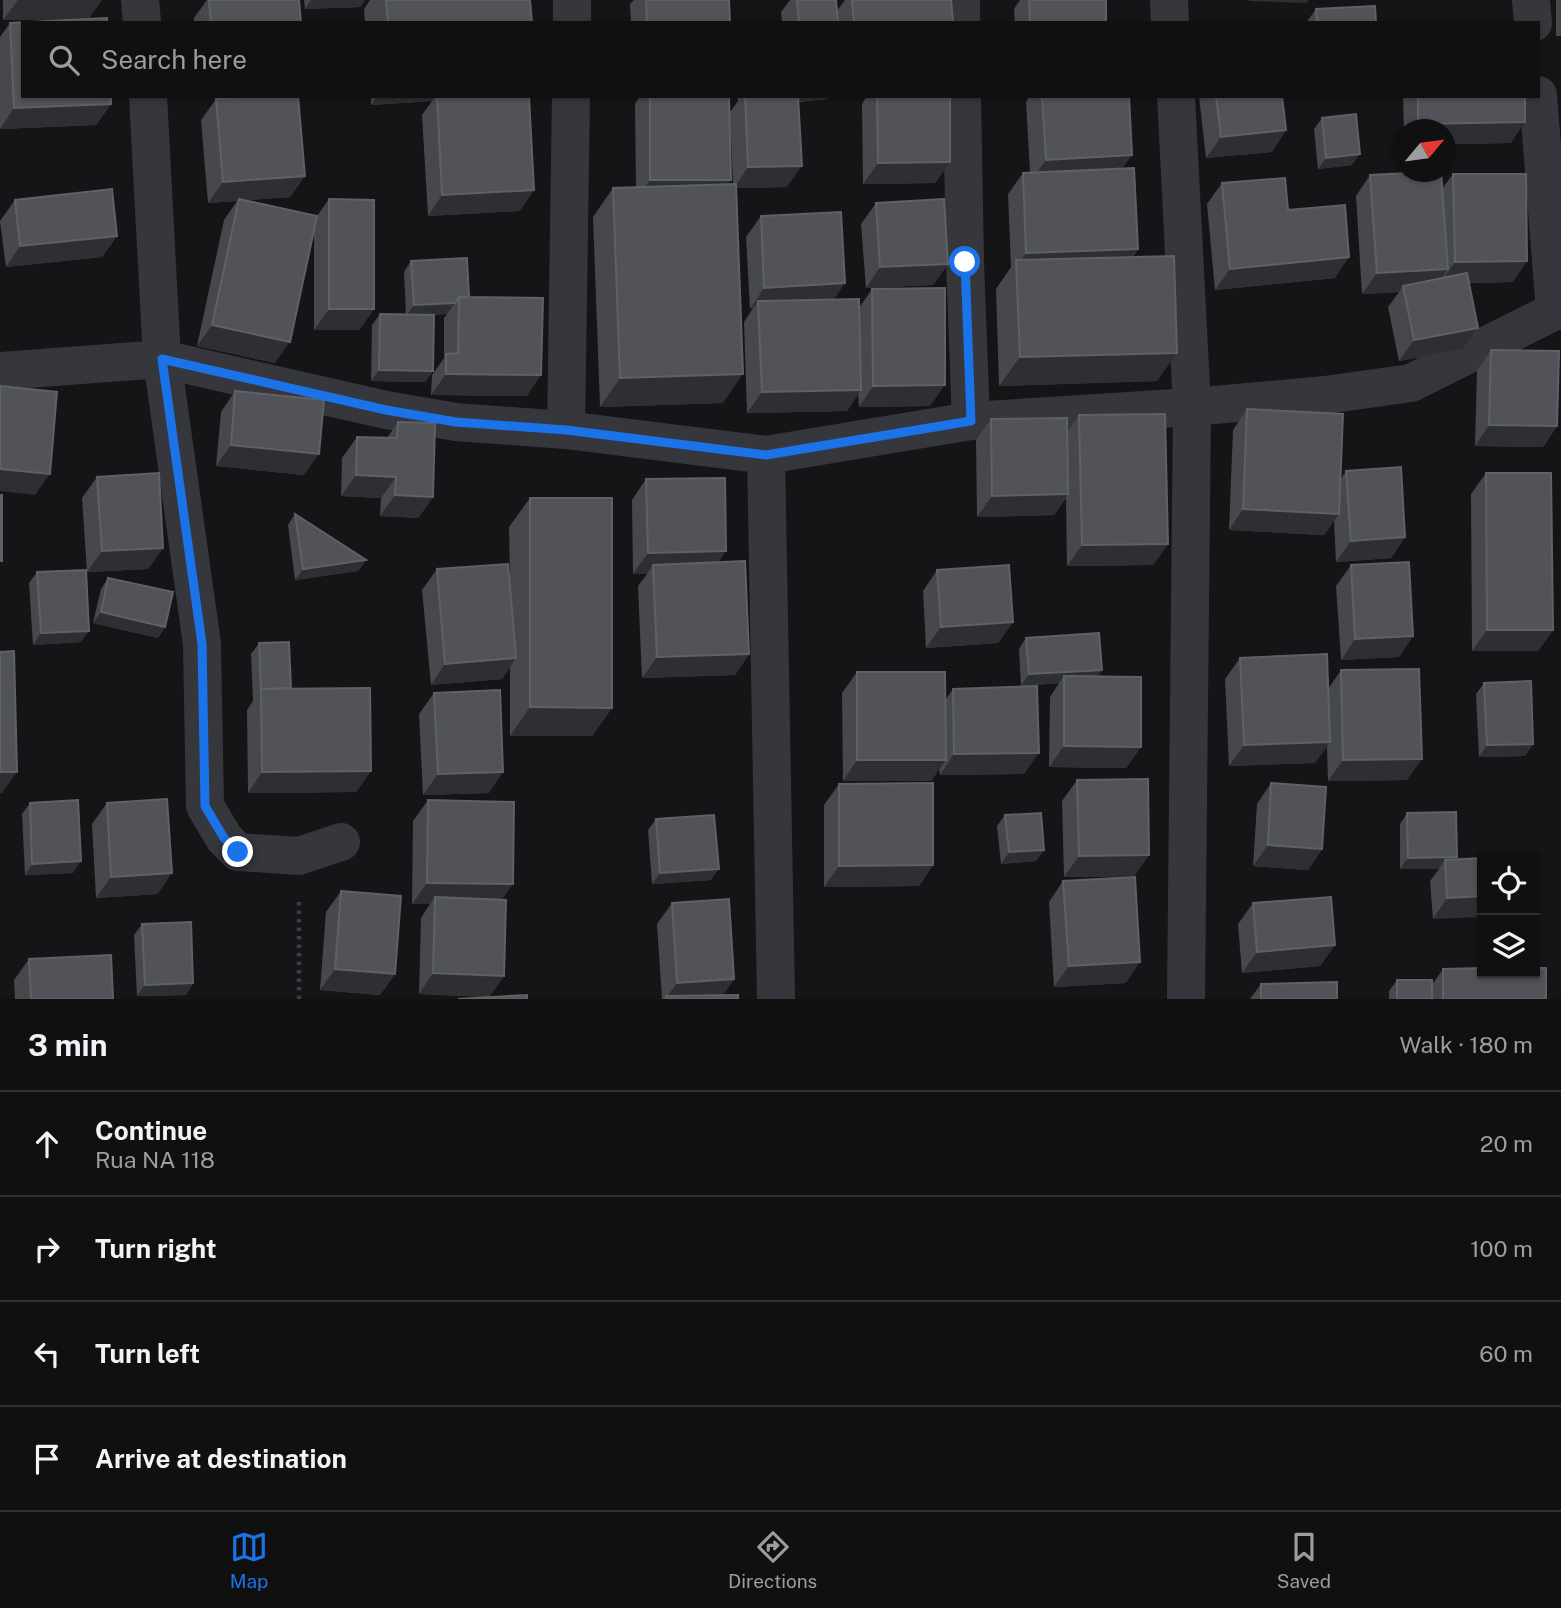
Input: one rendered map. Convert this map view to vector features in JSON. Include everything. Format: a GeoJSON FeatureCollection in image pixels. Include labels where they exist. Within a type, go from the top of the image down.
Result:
{"type":"FeatureCollection","features":[{"type":"Feature","properties":{"kind":"street"},"geometry":{"type":"LineString","coordinates":[[140,0],[142,21]]}},
{"type":"Feature","properties":{"kind":"street"},"geometry":{"type":"LineString","coordinates":[[572,0],[572,21]]}},
{"type":"Feature","properties":{"kind":"street"},"geometry":{"type":"LineString","coordinates":[[961,0],[961,21]]}},
{"type":"Feature","properties":{"kind":"street"},"geometry":{"type":"LineString","coordinates":[[1169,0],[1170,21]]}},
{"type":"Feature","properties":{"kind":"street"},"geometry":{"type":"LineString","coordinates":[[1531,0],[1533,21]]}},
{"type":"Feature","properties":{"kind":"street"},"geometry":{"type":"LineString","coordinates":[[148,98],[162,359],[202,644],[205,806],[224,838],[238,852],[299,856],[341,842]]}},
{"type":"Feature","properties":{"kind":"street"},"geometry":{"type":"LineString","coordinates":[[566,430],[571,98]]}},
{"type":"Feature","properties":{"kind":"street"},"geometry":{"type":"LineString","coordinates":[[962,98],[971,421]]}},
{"type":"Feature","properties":{"kind":"street"},"geometry":{"type":"LineString","coordinates":[[1176,98],[1192,407],[1186,999]]}},
{"type":"Feature","properties":{"kind":"street"},"geometry":{"type":"LineString","coordinates":[[0,371],[162,359],[386,410],[456,422],[566,430],[766,455],[971,421],[1192,407],[1325,395],[1411,383],[1558,311],[1538,98]]}},
{"type":"Feature","properties":{"kind":"street"},"geometry":{"type":"LineString","coordinates":[[766,455],[776,999]]}},
{"type":"Feature","properties":{"kind":"path"},"geometry":{"type":"LineString","coordinates":[[299,856],[299,999]]}},
{"type":"Feature","properties":{"kind":"building"},"geometry":{"type":"Polygon","coordinates":[[[209,0],[299,0],[301,21],[211,21],[209,0]]]}},
{"type":"Feature","properties":{"kind":"building"},"geometry":{"type":"Polygon","coordinates":[[[386,0],[530,0],[532,21],[388,21],[386,0]]]}},
{"type":"Feature","properties":{"kind":"building"},"geometry":{"type":"Polygon","coordinates":[[[646,0],[729,0],[730,21],[647,21],[646,0]]]}},
{"type":"Feature","properties":{"kind":"building"},"geometry":{"type":"Polygon","coordinates":[[[797,0],[836,0],[838,21],[799,21],[797,0]]]}},
{"type":"Feature","properties":{"kind":"building"},"geometry":{"type":"Polygon","coordinates":[[[852,0],[951,0],[953,21],[854,21],[852,0]]]}},
{"type":"Feature","properties":{"kind":"building"},"geometry":{"type":"Polygon","coordinates":[[[1029,0],[1106,0],[1106,21],[1030,21],[1029,0]]]}},
{"type":"Feature","properties":{"kind":"building"},"geometry":{"type":"Polygon","coordinates":[[[1375,6],[1376,21],[1317,21],[1316,9],[1375,6]]]}},
{"type":"Feature","properties":{"kind":"building"},"geometry":{"type":"Polygon","coordinates":[[[107,18],[107,21],[49,21],[107,18]]]}},
{"type":"Feature","properties":{"kind":"building"},"geometry":{"type":"Polygon","coordinates":[[[21,22],[21,98],[111,98],[111,104],[14,108],[10,23],[21,22]]]}},
{"type":"Feature","properties":{"kind":"building"},"geometry":{"type":"Polygon","coordinates":[[[298,98],[305,176],[223,182],[216,99],[298,98]]]}},
{"type":"Feature","properties":{"kind":"building"},"geometry":{"type":"Polygon","coordinates":[[[437,98],[529,98],[534,190],[442,195],[437,98]]]}},
{"type":"Feature","properties":{"kind":"building"},"geometry":{"type":"Polygon","coordinates":[[[650,98],[729,98],[731,180],[650,180],[650,98]]]}},
{"type":"Feature","properties":{"kind":"building"},"geometry":{"type":"Polygon","coordinates":[[[745,98],[798,98],[802,166],[748,167],[745,98]]]}},
{"type":"Feature","properties":{"kind":"building"},"geometry":{"type":"Polygon","coordinates":[[[877,98],[950,98],[950,162],[878,163],[877,98]]]}},
{"type":"Feature","properties":{"kind":"building"},"geometry":{"type":"Polygon","coordinates":[[[1042,98],[1129,98],[1132,155],[1046,160],[1042,98]]]}},
{"type":"Feature","properties":{"kind":"building"},"geometry":{"type":"Polygon","coordinates":[[[1216,98],[1282,98],[1286,130],[1221,137],[1216,98]]]}},
{"type":"Feature","properties":{"kind":"building"},"geometry":{"type":"Polygon","coordinates":[[[1418,98],[1525,98],[1525,122],[1456,123],[1456,119],[1418,119],[1418,98]]]}},
{"type":"Feature","properties":{"kind":"building"},"geometry":{"type":"Polygon","coordinates":[[[1356,114],[1360,154],[1326,158],[1322,118],[1356,114]]]}},
{"type":"Feature","properties":{"kind":"building"},"geometry":{"type":"Polygon","coordinates":[[[1134,168],[1138,249],[1026,253],[1023,173],[1134,168]]]}},
{"type":"Feature","properties":{"kind":"building"},"geometry":{"type":"Polygon","coordinates":[[[1393,174],[1393,182],[1442,182],[1448,269],[1377,273],[1370,175],[1393,174]]]}},
{"type":"Feature","properties":{"kind":"building"},"geometry":{"type":"Polygon","coordinates":[[[1456,174],[1526,174],[1527,261],[1455,262],[1453,182],[1456,182],[1456,174]]]}},
{"type":"Feature","properties":{"kind":"building"},"geometry":{"type":"Polygon","coordinates":[[[1285,178],[1288,210],[1345,205],[1349,257],[1230,269],[1222,183],[1285,178]]]}},
{"type":"Feature","properties":{"kind":"building"},"geometry":{"type":"Polygon","coordinates":[[[736,184],[743,374],[620,378],[613,188],[736,184]]]}},
{"type":"Feature","properties":{"kind":"building"},"geometry":{"type":"Polygon","coordinates":[[[112,189],[117,236],[20,246],[15,200],[112,189]]]}},
{"type":"Feature","properties":{"kind":"building"},"geometry":{"type":"Polygon","coordinates":[[[239,199],[317,216],[290,342],[212,325],[239,199]]]}},
{"type":"Feature","properties":{"kind":"building"},"geometry":{"type":"Polygon","coordinates":[[[329,199],[374,200],[374,309],[329,309],[329,199]]]}},
{"type":"Feature","properties":{"kind":"building"},"geometry":{"type":"Polygon","coordinates":[[[944,199],[948,264],[880,267],[876,203],[944,199]]]}},
{"type":"Feature","properties":{"kind":"building"},"geometry":{"type":"Polygon","coordinates":[[[841,212],[845,283],[764,288],[761,216],[841,212]]]}},
{"type":"Feature","properties":{"kind":"building"},"geometry":{"type":"Polygon","coordinates":[[[1174,256],[1177,353],[1020,357],[1016,260],[1174,256]]]}},
{"type":"Feature","properties":{"kind":"building"},"geometry":{"type":"Polygon","coordinates":[[[467,258],[469,297],[459,297],[455,303],[414,305],[411,261],[467,258]]]}},
{"type":"Feature","properties":{"kind":"building"},"geometry":{"type":"Polygon","coordinates":[[[1467,273],[1478,328],[1414,340],[1403,286],[1467,273]]]}},
{"type":"Feature","properties":{"kind":"building"},"geometry":{"type":"Polygon","coordinates":[[[945,288],[945,385],[873,386],[872,289],[945,288]]]}},
{"type":"Feature","properties":{"kind":"building"},"geometry":{"type":"Polygon","coordinates":[[[459,297],[543,298],[541,375],[446,374],[446,354],[458,353],[459,297]]]}},
{"type":"Feature","properties":{"kind":"building"},"geometry":{"type":"Polygon","coordinates":[[[859,299],[861,390],[762,392],[758,301],[859,299]]]}},
{"type":"Feature","properties":{"kind":"building"},"geometry":{"type":"Polygon","coordinates":[[[380,314],[434,315],[433,371],[379,370],[380,314]]]}},
{"type":"Feature","properties":{"kind":"building"},"geometry":{"type":"Polygon","coordinates":[[[1491,350],[1559,351],[1557,426],[1489,425],[1491,350]]]}},
{"type":"Feature","properties":{"kind":"building"},"geometry":{"type":"Polygon","coordinates":[[[0,386],[57,392],[50,474],[0,469],[0,386]]]}},
{"type":"Feature","properties":{"kind":"building"},"geometry":{"type":"Polygon","coordinates":[[[235,391],[324,400],[319,454],[231,445],[235,391]]]}},
{"type":"Feature","properties":{"kind":"building"},"geometry":{"type":"Polygon","coordinates":[[[1247,409],[1343,414],[1339,514],[1243,509],[1247,409]]]}},
{"type":"Feature","properties":{"kind":"building"},"geometry":{"type":"Polygon","coordinates":[[[1165,414],[1168,544],[1082,545],[1079,415],[1165,414]]]}},
{"type":"Feature","properties":{"kind":"building"},"geometry":{"type":"Polygon","coordinates":[[[1067,418],[1068,494],[992,496],[991,419],[1067,418]]]}},
{"type":"Feature","properties":{"kind":"building"},"geometry":{"type":"Polygon","coordinates":[[[398,422],[435,423],[433,497],[395,495],[396,477],[356,475],[357,437],[397,438],[398,422]]]}},
{"type":"Feature","properties":{"kind":"building"},"geometry":{"type":"Polygon","coordinates":[[[1401,467],[1405,537],[1351,541],[1346,471],[1401,467]]]}},
{"type":"Feature","properties":{"kind":"building"},"geometry":{"type":"Polygon","coordinates":[[[159,473],[163,548],[102,551],[97,477],[159,473]]]}},
{"type":"Feature","properties":{"kind":"building"},"geometry":{"type":"Polygon","coordinates":[[[1486,473],[1551,473],[1553,630],[1487,630],[1486,473]]]}},
{"type":"Feature","properties":{"kind":"building"},"geometry":{"type":"Polygon","coordinates":[[[725,478],[726,551],[648,553],[646,479],[725,478]]]}},
{"type":"Feature","properties":{"kind":"building"},"geometry":{"type":"Polygon","coordinates":[[[2,495],[2,561],[0,561],[2,495]]]}},
{"type":"Feature","properties":{"kind":"building"},"geometry":{"type":"Polygon","coordinates":[[[530,498],[612,498],[612,708],[530,707],[530,498]]]}},
{"type":"Feature","properties":{"kind":"building"},"geometry":{"type":"Polygon","coordinates":[[[295,514],[366,560],[303,569],[295,514]]]}},
{"type":"Feature","properties":{"kind":"building"},"geometry":{"type":"Polygon","coordinates":[[[745,561],[749,654],[657,657],[653,565],[745,561]]]}},
{"type":"Feature","properties":{"kind":"building"},"geometry":{"type":"Polygon","coordinates":[[[1409,562],[1413,636],[1355,639],[1351,565],[1409,562]]]}},
{"type":"Feature","properties":{"kind":"building"},"geometry":{"type":"Polygon","coordinates":[[[508,564],[516,658],[445,664],[437,569],[508,564]]]}},
{"type":"Feature","properties":{"kind":"building"},"geometry":{"type":"Polygon","coordinates":[[[1009,565],[1013,622],[941,627],[937,570],[1009,565]]]}},
{"type":"Feature","properties":{"kind":"building"},"geometry":{"type":"Polygon","coordinates":[[[86,570],[89,631],[41,633],[37,572],[86,570]]]}},
{"type":"Feature","properties":{"kind":"building"},"geometry":{"type":"Polygon","coordinates":[[[108,578],[173,592],[165,627],[101,612],[108,578]]]}},
{"type":"Feature","properties":{"kind":"building"},"geometry":{"type":"Polygon","coordinates":[[[1099,633],[1102,670],[1029,674],[1026,638],[1099,633]]]}},
{"type":"Feature","properties":{"kind":"building"},"geometry":{"type":"Polygon","coordinates":[[[289,642],[291,688],[261,690],[259,643],[289,642]]]}},
{"type":"Feature","properties":{"kind":"building"},"geometry":{"type":"Polygon","coordinates":[[[14,651],[17,772],[0,772],[0,652],[14,651]]]}},
{"type":"Feature","properties":{"kind":"building"},"geometry":{"type":"Polygon","coordinates":[[[1327,654],[1330,742],[1244,745],[1240,658],[1327,654]]]}},
{"type":"Feature","properties":{"kind":"building"},"geometry":{"type":"Polygon","coordinates":[[[1419,669],[1422,759],[1343,760],[1341,670],[1419,669]]]}},
{"type":"Feature","properties":{"kind":"building"},"geometry":{"type":"Polygon","coordinates":[[[857,672],[945,672],[946,760],[857,760],[857,672]]]}},
{"type":"Feature","properties":{"kind":"building"},"geometry":{"type":"Polygon","coordinates":[[[1064,676],[1141,677],[1141,747],[1064,746],[1064,676]]]}},
{"type":"Feature","properties":{"kind":"building"},"geometry":{"type":"Polygon","coordinates":[[[1531,681],[1533,744],[1487,745],[1484,683],[1531,681]]]}},
{"type":"Feature","properties":{"kind":"building"},"geometry":{"type":"Polygon","coordinates":[[[1037,686],[1039,753],[954,754],[953,689],[1037,686]]]}},
{"type":"Feature","properties":{"kind":"building"},"geometry":{"type":"Polygon","coordinates":[[[370,688],[371,771],[262,772],[261,689],[370,688]]]}},
{"type":"Feature","properties":{"kind":"building"},"geometry":{"type":"Polygon","coordinates":[[[500,690],[503,772],[438,774],[434,693],[500,690]]]}},
{"type":"Feature","properties":{"kind":"building"},"geometry":{"type":"Polygon","coordinates":[[[1148,779],[1149,855],[1079,856],[1077,780],[1148,779]]]}},
{"type":"Feature","properties":{"kind":"building"},"geometry":{"type":"Polygon","coordinates":[[[933,783],[933,865],[839,866],[839,784],[933,783]]]}},
{"type":"Feature","properties":{"kind":"building"},"geometry":{"type":"Polygon","coordinates":[[[1271,783],[1326,787],[1322,849],[1268,845],[1271,783]]]}},
{"type":"Feature","properties":{"kind":"building"},"geometry":{"type":"Polygon","coordinates":[[[167,799],[172,873],[111,877],[107,803],[167,799]]]}},
{"type":"Feature","properties":{"kind":"building"},"geometry":{"type":"Polygon","coordinates":[[[78,800],[81,861],[32,864],[30,803],[78,800]]]}},
{"type":"Feature","properties":{"kind":"building"},"geometry":{"type":"Polygon","coordinates":[[[428,800],[514,802],[513,884],[427,883],[428,800]]]}},
{"type":"Feature","properties":{"kind":"building"},"geometry":{"type":"Polygon","coordinates":[[[1456,812],[1457,857],[1408,858],[1407,813],[1456,812]]]}},
{"type":"Feature","properties":{"kind":"building"},"geometry":{"type":"Polygon","coordinates":[[[1041,813],[1044,850],[1009,852],[1005,815],[1041,813]]]}},
{"type":"Feature","properties":{"kind":"building"},"geometry":{"type":"Polygon","coordinates":[[[714,815],[719,869],[660,873],[656,819],[714,815]]]}},
{"type":"Feature","properties":{"kind":"building"},"geometry":{"type":"Polygon","coordinates":[[[1477,858],[1477,896],[1447,898],[1445,860],[1477,858]]]}},
{"type":"Feature","properties":{"kind":"building"},"geometry":{"type":"Polygon","coordinates":[[[1135,877],[1140,962],[1069,966],[1063,881],[1135,877]]]}},
{"type":"Feature","properties":{"kind":"building"},"geometry":{"type":"Polygon","coordinates":[[[341,891],[401,896],[395,974],[335,969],[341,891]]]}},
{"type":"Feature","properties":{"kind":"building"},"geometry":{"type":"Polygon","coordinates":[[[435,897],[506,900],[504,976],[433,973],[435,897]]]}},
{"type":"Feature","properties":{"kind":"building"},"geometry":{"type":"Polygon","coordinates":[[[1331,897],[1335,945],[1257,952],[1253,903],[1331,897]]]}},
{"type":"Feature","properties":{"kind":"building"},"geometry":{"type":"Polygon","coordinates":[[[729,899],[734,979],[677,983],[672,903],[729,899]]]}},
{"type":"Feature","properties":{"kind":"building"},"geometry":{"type":"Polygon","coordinates":[[[191,922],[193,983],[145,985],[142,924],[191,922]]]}},
{"type":"Feature","properties":{"kind":"building"},"geometry":{"type":"Polygon","coordinates":[[[111,955],[113,999],[31,999],[29,959],[111,955]]]}},
{"type":"Feature","properties":{"kind":"building"},"geometry":{"type":"Polygon","coordinates":[[[1477,968],[1477,978],[1540,978],[1540,968],[1546,968],[1546,999],[1443,999],[1443,969],[1477,968]]]}},
{"type":"Feature","properties":{"kind":"building"},"geometry":{"type":"Polygon","coordinates":[[[1397,980],[1432,980],[1432,999],[1397,999],[1397,980]]]}},
{"type":"Feature","properties":{"kind":"building"},"geometry":{"type":"Polygon","coordinates":[[[1337,982],[1337,999],[1261,999],[1261,984],[1337,982]]]}},
{"type":"Feature","properties":{"kind":"building"},"geometry":{"type":"Polygon","coordinates":[[[527,995],[527,999],[458,999],[527,995]]]}},
{"type":"Feature","properties":{"kind":"building"},"geometry":{"type":"Polygon","coordinates":[[[738,995],[738,999],[666,999],[666,996],[738,995]]]}},
{"type":"Feature","properties":{"kind":"route"},"geometry":{"type":"LineString","coordinates":[[238,852],[224,838],[205,806],[202,644],[162,359],[386,410],[456,422],[566,430],[766,455],[971,421],[965,262]]}}]}
